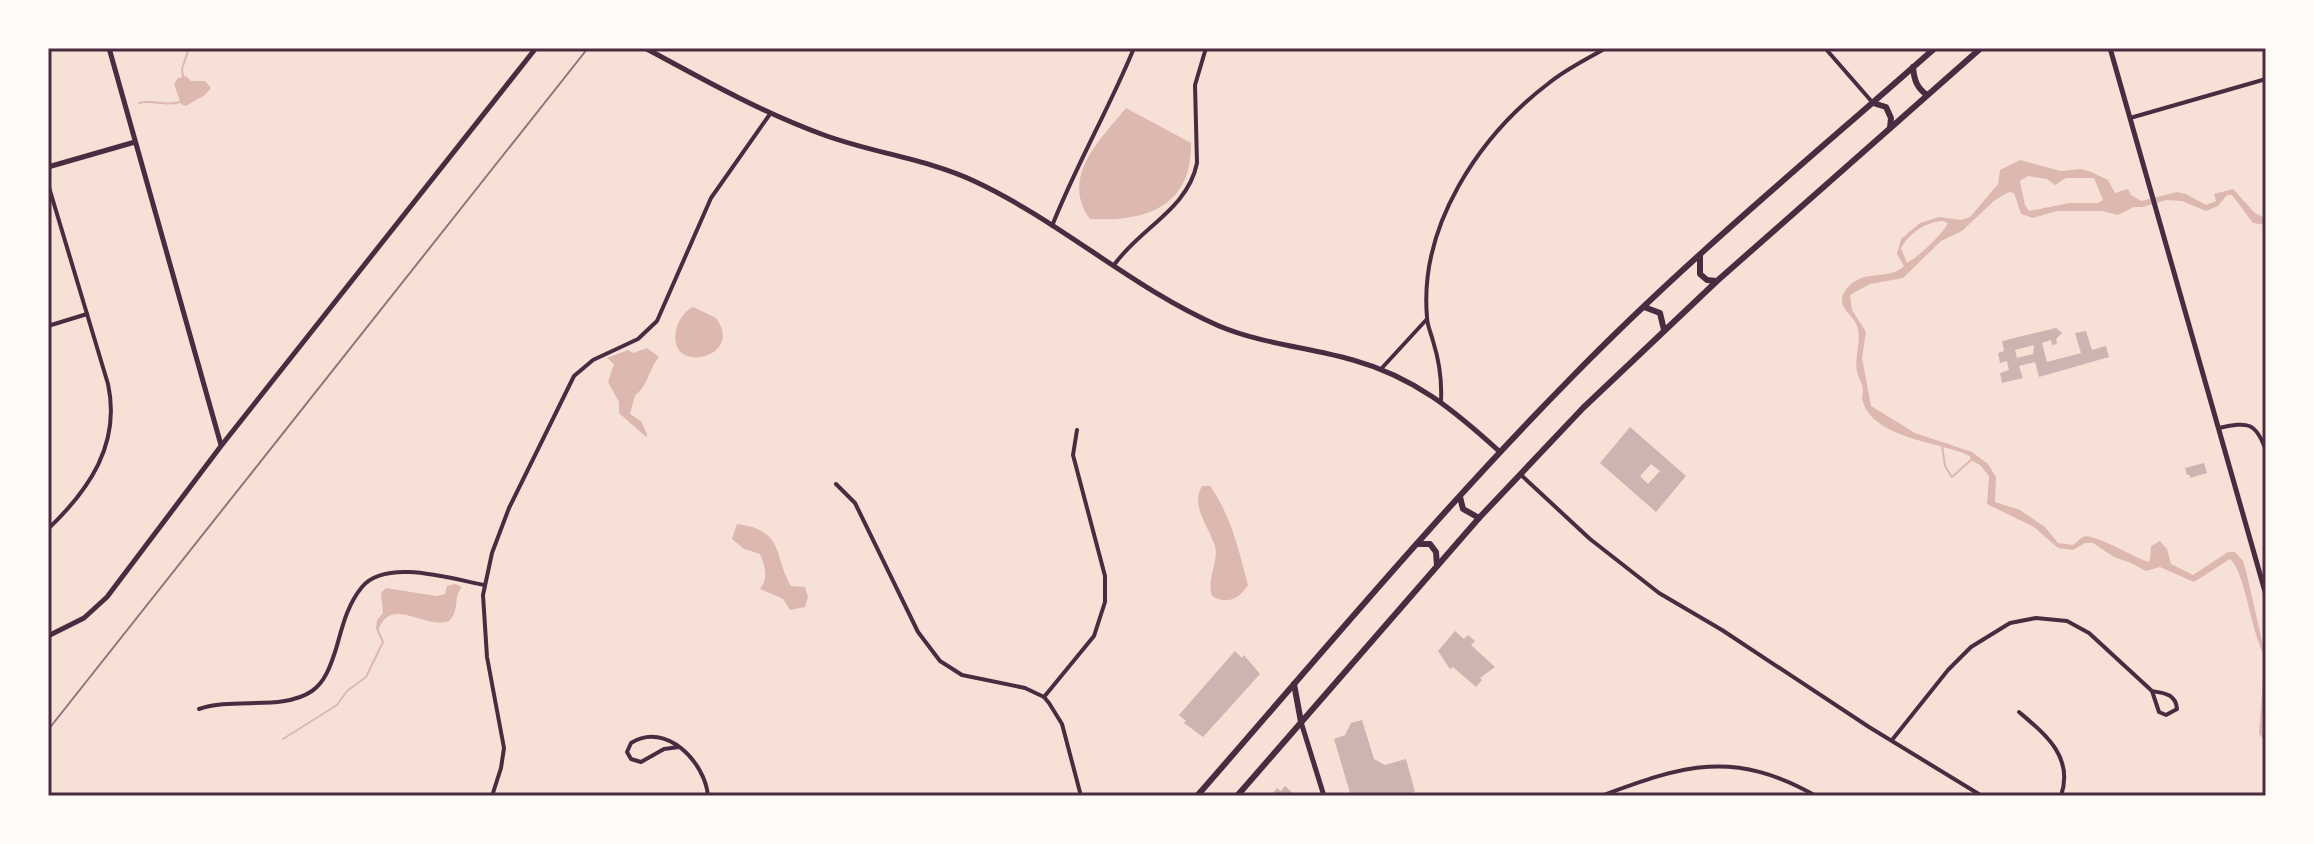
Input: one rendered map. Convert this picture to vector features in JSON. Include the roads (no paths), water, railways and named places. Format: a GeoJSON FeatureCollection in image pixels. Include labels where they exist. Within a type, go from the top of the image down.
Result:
{"type":"FeatureCollection","features":[{"type":"Feature","properties":{"kind":"main road"},"geometry":{"type":"LineString","coordinates":[[1198,796],[1500,452],[1572,377],[1700,256],[1935,48]]}},
{"type":"Feature","properties":{"kind":"main road"},"geometry":{"type":"LineString","coordinates":[[1237,796],[1479,518],[1600,391],[1717,281],[1981,48]]}},
{"type":"Feature","properties":{"kind":"main road"},"geometry":{"type":"LineString","coordinates":[[1913,67],[1914,79],[1927,95]]}},
{"type":"Feature","properties":{"kind":"main road"},"geometry":{"type":"LineString","coordinates":[[1873,103],[1886,107],[1891,118],[1890,128]]}},
{"type":"Feature","properties":{"kind":"main road"},"geometry":{"type":"LineString","coordinates":[[1700,256],[1700,274],[1707,280],[1717,281]]}},
{"type":"Feature","properties":{"kind":"main road"},"geometry":{"type":"LineString","coordinates":[[1644,307],[1660,313],[1664,330]]}},
{"type":"Feature","properties":{"kind":"main road"},"geometry":{"type":"LineString","coordinates":[[1460,497],[1463,509],[1479,518]]}},
{"type":"Feature","properties":{"kind":"main road"},"geometry":{"type":"LineString","coordinates":[[1419,544],[1433,547],[1437,566]]}},
{"type":"Feature","properties":{"kind":"main road"},"geometry":{"type":"LineString","coordinates":[[1294,684],[1301,722]]}},
{"type":"Feature","properties":{"kind":"main road"},"geometry":{"type":"LineString","coordinates":[[1198,796],[1211,796]]}},
{"type":"Feature","properties":{"kind":"street"},"geometry":{"type":"LineString","coordinates":[[109,48],[221,446]]}},
{"type":"Feature","properties":{"kind":"street"},"geometry":{"type":"LineString","coordinates":[[48,636],[74,624],[102,602],[221,446],[536,48]]}},
{"type":"Feature","properties":{"kind":"street"},"geometry":{"type":"LineString","coordinates":[[645,48],[770,114],[846,142],[956,174],[994,192],[1177,304],[1232,331],[1381,369],[1441,401],[1500,452]]}},
{"type":"Feature","properties":{"kind":"street"},"geometry":{"type":"LineString","coordinates":[[1052,226],[1071,179],[1109,108],[1134,48]]}},
{"type":"Feature","properties":{"kind":"street"},"geometry":{"type":"LineString","coordinates":[[1114,265],[1126,248],[1178,203],[1195,174],[1195,85],[1206,48]]}},
{"type":"Feature","properties":{"kind":"street"},"geometry":{"type":"LineString","coordinates":[[1441,401],[1442,387],[1427,319],[1429,269],[1435,242],[1456,194],[1494,135],[1539,90],[1606,48]]}},
{"type":"Feature","properties":{"kind":"street"},"geometry":{"type":"LineString","coordinates":[[1825,48],[1873,103]]}},
{"type":"Feature","properties":{"kind":"street"},"geometry":{"type":"LineString","coordinates":[[2110,48],[2266,595]]}},
{"type":"Feature","properties":{"kind":"street"},"geometry":{"type":"LineString","coordinates":[[2130,118],[2266,79]]}},
{"type":"Feature","properties":{"kind":"street"},"geometry":{"type":"LineString","coordinates":[[492,796],[503,762],[504,748],[486,648],[484,585],[515,493],[566,387],[580,369],[635,341],[657,321],[707,205],[770,114]]}},
{"type":"Feature","properties":{"kind":"street"},"geometry":{"type":"LineString","coordinates":[[48,167],[135,142]]}},
{"type":"Feature","properties":{"kind":"street"},"geometry":{"type":"LineString","coordinates":[[48,184],[110,395],[110,431],[104,457],[70,506],[48,529]]}},
{"type":"Feature","properties":{"kind":"street"},"geometry":{"type":"LineString","coordinates":[[48,326],[87,314]]}},
{"type":"Feature","properties":{"kind":"street"},"geometry":{"type":"LineString","coordinates":[[1381,369],[1427,319]]}},
{"type":"Feature","properties":{"kind":"street"},"geometry":{"type":"LineString","coordinates":[[2219,428],[2242,424],[2249,426],[2258,431],[2266,451]]}},
{"type":"Feature","properties":{"kind":"street"},"geometry":{"type":"LineString","coordinates":[[1044,697],[1094,636],[1105,602],[1105,576],[1073,455],[1077,430]]}},
{"type":"Feature","properties":{"kind":"street"},"geometry":{"type":"LineString","coordinates":[[1520,474],[1578,529],[1645,583],[1982,796]]}},
{"type":"Feature","properties":{"kind":"street"},"geometry":{"type":"LineString","coordinates":[[836,484],[855,503],[918,632],[940,661],[962,675],[1020,686],[1044,697],[1062,724],[1079,795]]}},
{"type":"Feature","properties":{"kind":"street"},"geometry":{"type":"LineString","coordinates":[[199,709],[220,703],[289,700],[313,690],[328,671],[352,603],[361,587],[375,576],[405,572],[484,585]]}},
{"type":"Feature","properties":{"kind":"street"},"geometry":{"type":"LineString","coordinates":[[1892,741],[1956,660],[1997,630],[2022,620],[2047,618],[2074,623],[2152,691],[2171,696],[2176,701],[2177,709],[2166,715],[2159,712],[2152,691]]}},
{"type":"Feature","properties":{"kind":"street"},"geometry":{"type":"LineString","coordinates":[[2019,712],[2051,740],[2060,753],[2065,772],[2061,796]]}},
{"type":"Feature","properties":{"kind":"street"},"geometry":{"type":"LineString","coordinates":[[1301,722],[1324,796]]}},
{"type":"Feature","properties":{"kind":"street"},"geometry":{"type":"LineString","coordinates":[[679,747],[664,749],[639,762],[631,759],[627,752],[632,741],[645,737],[664,740],[679,747],[700,767],[708,796]]}},
{"type":"Feature","properties":{"kind":"street"},"geometry":{"type":"LineString","coordinates":[[1601,796],[1673,770],[1719,766],[1750,769],[1776,776],[1816,796]]}},
{"type":"Feature","properties":{"kind":"waterway"},"geometry":{"type":"LineString","coordinates":[[183,76],[182,69],[189,48]]}},
{"type":"Feature","properties":{"kind":"waterway"},"geometry":{"type":"LineString","coordinates":[[139,103],[180,102]]}},
{"type":"Feature","properties":{"kind":"waterway"},"geometry":{"type":"LineString","coordinates":[[1942,445],[1945,466],[1952,477],[1971,460]]}},
{"type":"Feature","properties":{"kind":"waterway"},"geometry":{"type":"LineString","coordinates":[[283,739],[337,705],[347,691],[366,677],[383,642],[378,631]]}},
{"type":"Feature","properties":{"kind":"railway"},"geometry":{"type":"LineString","coordinates":[[48,730],[588,48]]}}]}
